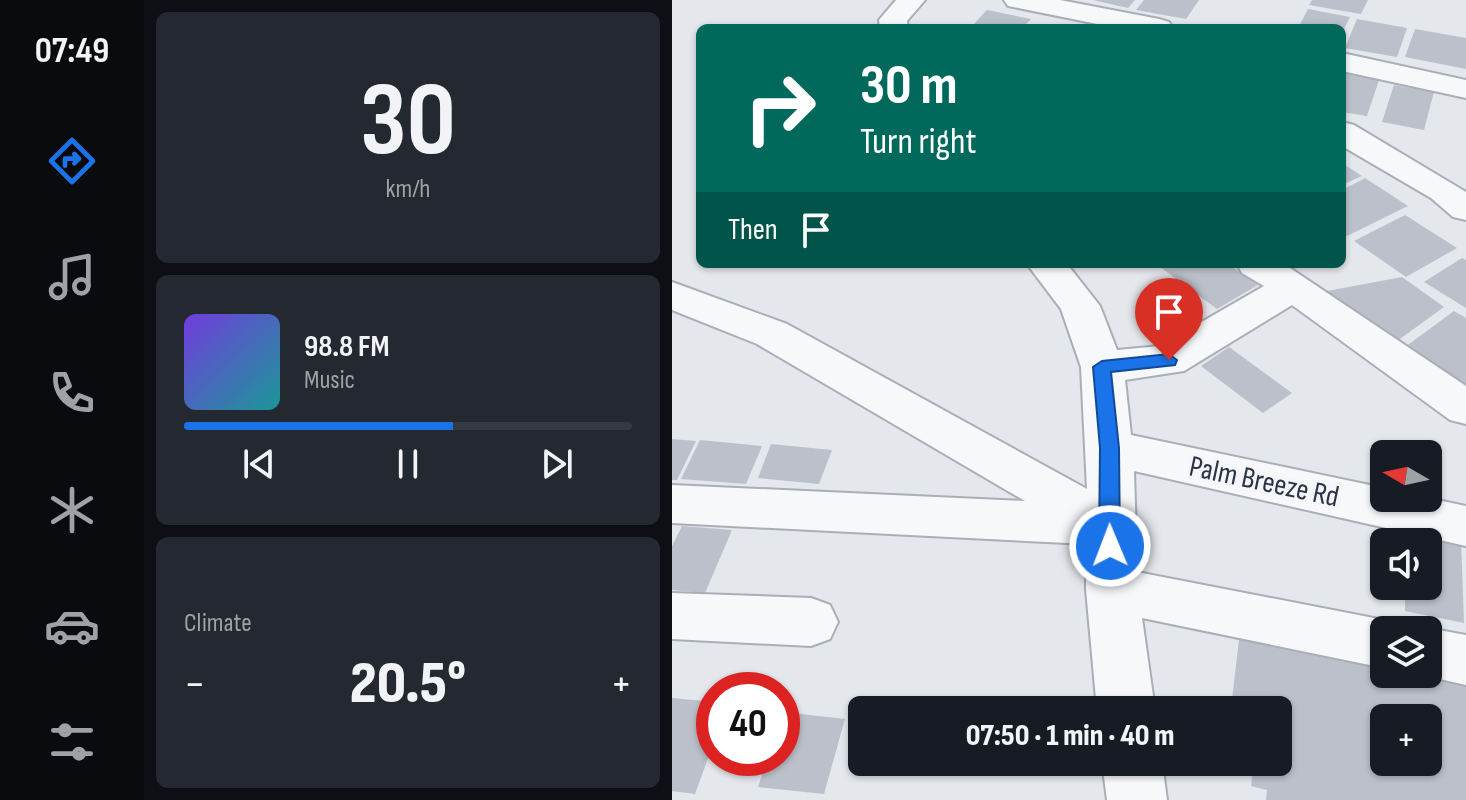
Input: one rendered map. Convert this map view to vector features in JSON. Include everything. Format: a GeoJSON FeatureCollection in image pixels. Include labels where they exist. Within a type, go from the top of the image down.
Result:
{"type":"FeatureCollection","features":[{"type":"Feature","properties":{"kind":"street"},"geometry":{"type":"LineString","coordinates":[[894,24],[893,20],[911,0]]}},
{"type":"Feature","properties":{"kind":"street"},"geometry":{"type":"LineString","coordinates":[[1018,0],[1139,24]]}},
{"type":"Feature","properties":{"kind":"street"},"geometry":{"type":"LineString","coordinates":[[1346,63],[1466,89]]}},
{"type":"Feature","properties":{"kind":"street"},"geometry":{"type":"LineString","coordinates":[[1346,134],[1458,199]]}},
{"type":"Feature","properties":{"kind":"street"},"geometry":{"type":"LineString","coordinates":[[1049,268],[1080,306],[1102,367],[1110,448],[1112,589],[1124,696]]}},
{"type":"Feature","properties":{"kind":"street"},"geometry":{"type":"LineString","coordinates":[[1262,268],[1466,408]]}},
{"type":"Feature","properties":{"kind":"street"},"geometry":{"type":"LineString","coordinates":[[1102,367],[1169,360],[1293,287]]}},
{"type":"Feature","properties":{"kind":"street"},"geometry":{"type":"LineString","coordinates":[[672,295],[772,334],[1109,525]]}},
{"type":"Feature","properties":{"kind":"street","name":"Palm Breeze Rd"},"geometry":{"type":"LineString","coordinates":[[1110,448],[1466,526]]}},
{"type":"Feature","properties":{"kind":"street"},"geometry":{"type":"LineString","coordinates":[[672,504],[1109,525]]}},
{"type":"Feature","properties":{"kind":"street"},"geometry":{"type":"LineString","coordinates":[[1112,589],[1370,641]]}},
{"type":"Feature","properties":{"kind":"street"},"geometry":{"type":"LineString","coordinates":[[672,616],[811,622]]}},
{"type":"Feature","properties":{"kind":"street"},"geometry":{"type":"LineString","coordinates":[[1442,656],[1466,660]]}},
{"type":"Feature","properties":{"kind":"street"},"geometry":{"type":"LineString","coordinates":[[1134,776],[1137,800]]}},
{"type":"Feature","properties":{"kind":"building"},"geometry":{"type":"Polygon","coordinates":[[[1093,0],[1135,0],[1128,8],[1093,0]]]}},
{"type":"Feature","properties":{"kind":"building"},"geometry":{"type":"Polygon","coordinates":[[[1144,0],[1199,0],[1186,19],[1136,10],[1144,0]]]}},
{"type":"Feature","properties":{"kind":"building"},"geometry":{"type":"Polygon","coordinates":[[[1312,0],[1368,0],[1361,14],[1309,5],[1312,0]]]}},
{"type":"Feature","properties":{"kind":"building"},"geometry":{"type":"Polygon","coordinates":[[[1308,9],[1350,17],[1346,25],[1300,24],[1308,9]]]}},
{"type":"Feature","properties":{"kind":"building"},"geometry":{"type":"Polygon","coordinates":[[[987,10],[1031,19],[1026,24],[974,24],[987,10]]]}},
{"type":"Feature","properties":{"kind":"building"},"geometry":{"type":"Polygon","coordinates":[[[1357,19],[1407,28],[1397,57],[1346,48],[1357,19]]]}},
{"type":"Feature","properties":{"kind":"building"},"geometry":{"type":"Polygon","coordinates":[[[1415,29],[1466,38],[1466,69],[1405,57],[1415,29]]]}},
{"type":"Feature","properties":{"kind":"building"},"geometry":{"type":"Polygon","coordinates":[[[1346,74],[1379,80],[1367,116],[1346,113],[1346,74]]]}},
{"type":"Feature","properties":{"kind":"building"},"geometry":{"type":"Polygon","coordinates":[[[1394,85],[1434,92],[1424,130],[1382,122],[1394,85]]]}},
{"type":"Feature","properties":{"kind":"building"},"geometry":{"type":"Polygon","coordinates":[[[1346,166],[1362,176],[1346,183],[1346,166]]]}},
{"type":"Feature","properties":{"kind":"building"},"geometry":{"type":"Polygon","coordinates":[[[1365,178],[1408,206],[1347,236],[1346,188],[1365,178]]]}},
{"type":"Feature","properties":{"kind":"building"},"geometry":{"type":"Polygon","coordinates":[[[1405,215],[1457,248],[1406,277],[1354,241],[1405,215]]]}},
{"type":"Feature","properties":{"kind":"building"},"geometry":{"type":"Polygon","coordinates":[[[1462,258],[1466,260],[1466,308],[1424,282],[1462,258]]]}},
{"type":"Feature","properties":{"kind":"building"},"geometry":{"type":"Polygon","coordinates":[[[1161,268],[1234,268],[1258,285],[1217,309],[1161,268]]]}},
{"type":"Feature","properties":{"kind":"building"},"geometry":{"type":"Polygon","coordinates":[[[1402,277],[1444,307],[1397,341],[1322,292],[1402,277]]]}},
{"type":"Feature","properties":{"kind":"building"},"geometry":{"type":"Polygon","coordinates":[[[1454,311],[1466,318],[1466,386],[1405,347],[1454,311]]]}},
{"type":"Feature","properties":{"kind":"building"},"geometry":{"type":"Polygon","coordinates":[[[1229,347],[1292,393],[1263,413],[1201,366],[1229,347]]]}},
{"type":"Feature","properties":{"kind":"building"},"geometry":{"type":"Polygon","coordinates":[[[672,439],[696,441],[677,480],[672,480],[672,439]]]}},
{"type":"Feature","properties":{"kind":"building"},"geometry":{"type":"Polygon","coordinates":[[[700,440],[762,446],[746,484],[681,479],[700,440]]]}},
{"type":"Feature","properties":{"kind":"building"},"geometry":{"type":"Polygon","coordinates":[[[771,444],[832,450],[819,484],[758,478],[771,444]]]}},
{"type":"Feature","properties":{"kind":"building"},"geometry":{"type":"Polygon","coordinates":[[[682,526],[732,530],[705,593],[672,590],[672,546],[682,526]]]}},
{"type":"Feature","properties":{"kind":"building"},"geometry":{"type":"Polygon","coordinates":[[[1442,536],[1461,539],[1464,623],[1442,619],[1442,616],[1405,611],[1405,600],[1442,600],[1442,536]]]}},
{"type":"Feature","properties":{"kind":"building"},"geometry":{"type":"Polygon","coordinates":[[[1240,631],[1370,657],[1370,688],[1442,688],[1442,671],[1466,676],[1466,800],[1266,800],[1267,790],[1251,786],[1252,776],[1292,776],[1292,696],[1232,696],[1240,631]]]}},
{"type":"Feature","properties":{"kind":"building"},"geometry":{"type":"Polygon","coordinates":[[[672,698],[696,700],[696,776],[702,776],[695,794],[672,791],[672,698]]]}},
{"type":"Feature","properties":{"kind":"building"},"geometry":{"type":"Polygon","coordinates":[[[800,714],[845,719],[824,794],[758,787],[762,776],[800,776],[800,714]]]}},
{"type":"Feature","properties":{"kind":"route"},"geometry":{"type":"LineString","coordinates":[[1110,546],[1110,448],[1102,367],[1169,360]]}}]}
